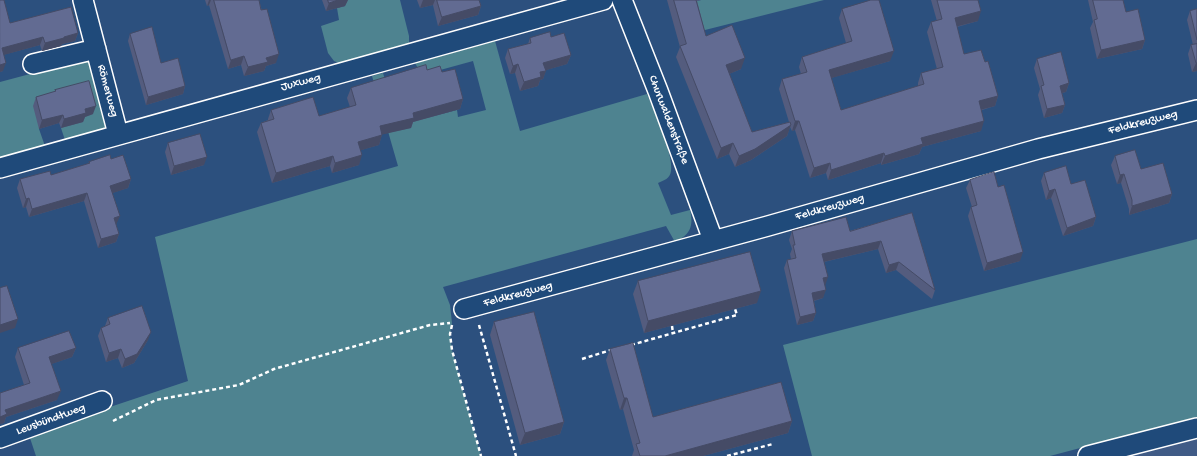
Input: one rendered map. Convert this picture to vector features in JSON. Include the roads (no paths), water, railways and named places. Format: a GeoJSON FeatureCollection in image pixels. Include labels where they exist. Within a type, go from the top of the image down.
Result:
{"type":"FeatureCollection","features":[{"type":"Feature","properties":{"kind":"street","name":"Römerweg"},"geometry":{"type":"LineString","coordinates":[[83,0],[118,134]]}},
{"type":"Feature","properties":{"kind":"street","name":"Juxweg"},"geometry":{"type":"LineString","coordinates":[[0,168],[603,0]]}},
{"type":"Feature","properties":{"kind":"street","name":"Churwaldenstraße"},"geometry":{"type":"LineString","coordinates":[[622,0],[658,91],[713,240]]}},
{"type":"Feature","properties":{"kind":"street","name":"Römerweg"},"geometry":{"type":"LineString","coordinates":[[33,64],[96,48]]}},
{"type":"Feature","properties":{"kind":"street","name":"Feldkreuzweg"},"geometry":{"type":"LineString","coordinates":[[463,313],[713,240],[768,226],[1038,149],[1197,112]]}},
{"type":"Feature","properties":{"kind":"street","name":"Leusbündtweg"},"geometry":{"type":"LineString","coordinates":[[0,438],[102,402]]}},
{"type":"Feature","properties":{"kind":"street"},"geometry":{"type":"LineString","coordinates":[[1088,456],[1197,428]]}}]}
